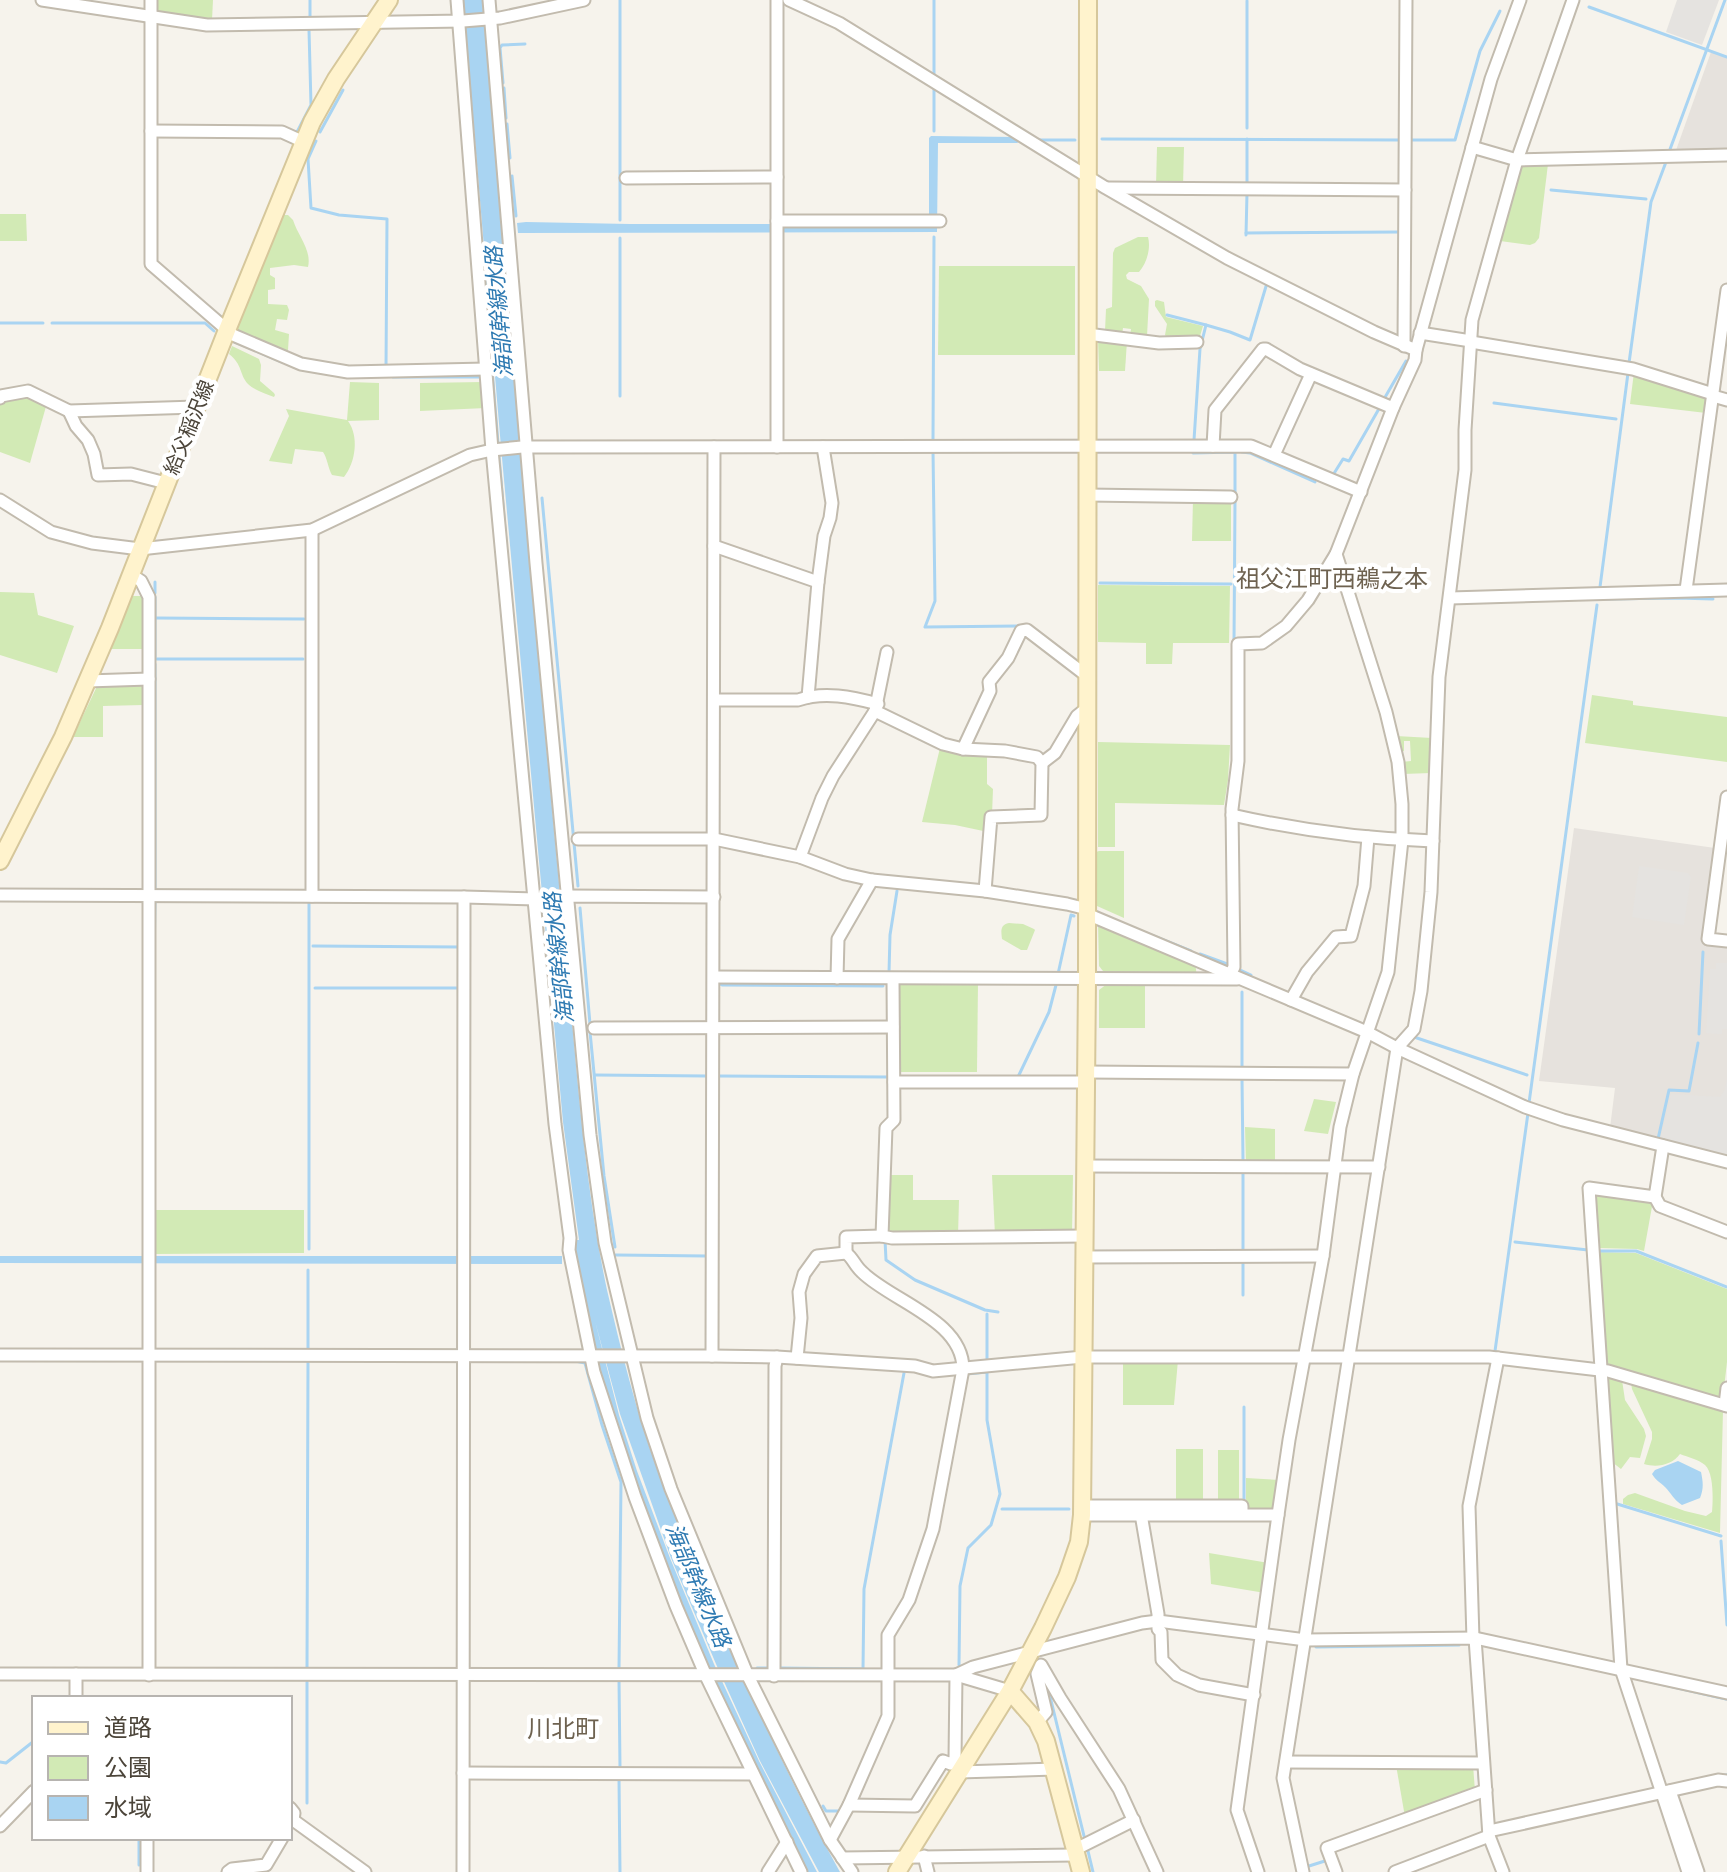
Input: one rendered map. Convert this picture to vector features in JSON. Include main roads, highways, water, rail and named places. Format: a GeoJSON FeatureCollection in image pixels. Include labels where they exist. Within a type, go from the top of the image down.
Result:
{"type":"FeatureCollection","features":[{"type":"Feature","properties":{"kind":"water","name":"海部幹線水路"},"geometry":{"type":"Polygon","coordinates":[[[463,0],[482,0],[579,1095],[599,1251],[642,1425],[688,1549],[755,1704],[840,1872],[819,1872],[760,1761],[716,1664],[671,1558],[620,1414],[595,1321],[619,1415],[670,1558],[714,1664],[759,1761],[817,1872],[808,1872],[735,1726],[690,1627],[622,1447],[573,1252],[574,1240],[579,1240],[563,1122],[463,0]]]}},
{"type":"Feature","properties":{"kind":"water"},"geometry":{"type":"Polygon","coordinates":[[[931,136],[1015,137],[1018,143],[938,143],[937,232],[518,233],[517,223],[526,222],[929,224],[931,136]]]}},
{"type":"Feature","properties":{"kind":"water"},"geometry":{"type":"Polygon","coordinates":[[[0,1256],[562,1256],[562,1264],[0,1263],[0,1256]]]}},
{"type":"Feature","properties":{"kind":"water"},"geometry":{"type":"Polygon","coordinates":[[[1678,1461],[1701,1472],[1703,1482],[1700,1498],[1682,1505],[1652,1474],[1678,1461]]]}},
{"type":"Feature","properties":{"kind":"waterway"},"geometry":{"type":"LineString","coordinates":[[310,0],[310,16]]}},
{"type":"Feature","properties":{"kind":"waterway"},"geometry":{"type":"LineString","coordinates":[[620,0],[620,220]]}},
{"type":"Feature","properties":{"kind":"waterway"},"geometry":{"type":"LineString","coordinates":[[934,0],[934,76]]}},
{"type":"Feature","properties":{"kind":"waterway"},"geometry":{"type":"LineString","coordinates":[[1669,152],[1725,0]]}},
{"type":"Feature","properties":{"kind":"waterway"},"geometry":{"type":"LineString","coordinates":[[1247,1],[1247,128]]}},
{"type":"Feature","properties":{"kind":"waterway"},"geometry":{"type":"LineString","coordinates":[[1589,7],[1727,57]]}},
{"type":"Feature","properties":{"kind":"waterway"},"geometry":{"type":"LineString","coordinates":[[1410,140],[1455,140],[1480,51],[1500,11]]}},
{"type":"Feature","properties":{"kind":"waterway"},"geometry":{"type":"LineString","coordinates":[[296,134],[311,105],[309,30]]}},
{"type":"Feature","properties":{"kind":"waterway"},"geometry":{"type":"LineString","coordinates":[[503,83],[500,48],[502,45],[525,44]]}},
{"type":"Feature","properties":{"kind":"waterway"},"geometry":{"type":"LineString","coordinates":[[504,88],[506,118]]}},
{"type":"Feature","properties":{"kind":"waterway"},"geometry":{"type":"LineString","coordinates":[[934,88],[934,131]]}},
{"type":"Feature","properties":{"kind":"waterway"},"geometry":{"type":"LineString","coordinates":[[320,132],[343,90]]}},
{"type":"Feature","properties":{"kind":"waterway"},"geometry":{"type":"LineString","coordinates":[[507,124],[510,158]]}},
{"type":"Feature","properties":{"kind":"waterway"},"geometry":{"type":"LineString","coordinates":[[1102,139],[1400,140]]}},
{"type":"Feature","properties":{"kind":"waterway"},"geometry":{"type":"LineString","coordinates":[[1247,139],[1247,186]]}},
{"type":"Feature","properties":{"kind":"waterway"},"geometry":{"type":"LineString","coordinates":[[1039,140],[1075,140]]}},
{"type":"Feature","properties":{"kind":"waterway"},"geometry":{"type":"LineString","coordinates":[[316,141],[308,159],[311,208],[339,215],[387,219],[386,369]]}},
{"type":"Feature","properties":{"kind":"waterway"},"geometry":{"type":"LineString","coordinates":[[1629,363],[1651,202],[1666,162]]}},
{"type":"Feature","properties":{"kind":"waterway"},"geometry":{"type":"LineString","coordinates":[[512,176],[516,216]]}},
{"type":"Feature","properties":{"kind":"waterway"},"geometry":{"type":"LineString","coordinates":[[1551,190],[1646,199]]}},
{"type":"Feature","properties":{"kind":"waterway"},"geometry":{"type":"LineString","coordinates":[[1246,235],[1247,193]]}},
{"type":"Feature","properties":{"kind":"waterway"},"geometry":{"type":"LineString","coordinates":[[1246,233],[1400,232]]}},
{"type":"Feature","properties":{"kind":"waterway"},"geometry":{"type":"LineString","coordinates":[[933,441],[934,237]]}},
{"type":"Feature","properties":{"kind":"waterway"},"geometry":{"type":"LineString","coordinates":[[620,238],[620,396]]}},
{"type":"Feature","properties":{"kind":"waterway","name":"海部幹線水路"},"geometry":{"type":"LineString","coordinates":[[484,271],[552,1029]]}},
{"type":"Feature","properties":{"kind":"waterway"},"geometry":{"type":"LineString","coordinates":[[1194,440],[1200,349],[1206,325],[1250,340],[1267,283]]}},
{"type":"Feature","properties":{"kind":"waterway"},"geometry":{"type":"LineString","coordinates":[[1167,315],[1206,325]]}},
{"type":"Feature","properties":{"kind":"waterway"},"geometry":{"type":"LineString","coordinates":[[0,323],[43,323]]}},
{"type":"Feature","properties":{"kind":"waterway"},"geometry":{"type":"LineString","coordinates":[[52,323],[205,323],[214,331]]}},
{"type":"Feature","properties":{"kind":"waterway"},"geometry":{"type":"LineString","coordinates":[[235,342],[282,362]]}},
{"type":"Feature","properties":{"kind":"waterway"},"geometry":{"type":"LineString","coordinates":[[1384,399],[1406,361]]}},
{"type":"Feature","properties":{"kind":"waterway"},"geometry":{"type":"LineString","coordinates":[[287,364],[296,368]]}},
{"type":"Feature","properties":{"kind":"waterway"},"geometry":{"type":"LineString","coordinates":[[1600,587],[1628,373]]}},
{"type":"Feature","properties":{"kind":"waterway","name":"海部幹線水路"},"geometry":{"type":"LineString","coordinates":[[393,377],[481,377]]}},
{"type":"Feature","properties":{"kind":"waterway"},"geometry":{"type":"LineString","coordinates":[[1494,403],[1616,419]]}},
{"type":"Feature","properties":{"kind":"waterway"},"geometry":{"type":"LineString","coordinates":[[1333,475],[1343,459],[1349,461],[1380,407]]}},
{"type":"Feature","properties":{"kind":"waterway"},"geometry":{"type":"LineString","coordinates":[[933,450],[935,601],[925,627],[1022,626]]}},
{"type":"Feature","properties":{"kind":"waterway"},"geometry":{"type":"LineString","coordinates":[[1193,453],[1235,452],[1235,493]]}},
{"type":"Feature","properties":{"kind":"waterway"},"geometry":{"type":"LineString","coordinates":[[1242,452],[1315,482]]}},
{"type":"Feature","properties":{"kind":"waterway"},"geometry":{"type":"LineString","coordinates":[[542,498],[578,886]]}},
{"type":"Feature","properties":{"kind":"waterway"},"geometry":{"type":"LineString","coordinates":[[1234,643],[1235,501]]}},
{"type":"Feature","properties":{"kind":"waterway"},"geometry":{"type":"LineString","coordinates":[[155,582],[155,593]]}},
{"type":"Feature","properties":{"kind":"waterway"},"geometry":{"type":"LineString","coordinates":[[1100,583],[1231,584]]}},
{"type":"Feature","properties":{"kind":"waterway"},"geometry":{"type":"LineString","coordinates":[[155,597],[155,659]]}},
{"type":"Feature","properties":{"kind":"waterway"},"geometry":{"type":"LineString","coordinates":[[1605,599],[1713,599]]}},
{"type":"Feature","properties":{"kind":"waterway"},"geometry":{"type":"LineString","coordinates":[[1529,1103],[1597,605]]}},
{"type":"Feature","properties":{"kind":"waterway"},"geometry":{"type":"LineString","coordinates":[[156,618],[304,619]]}},
{"type":"Feature","properties":{"kind":"waterway"},"geometry":{"type":"LineString","coordinates":[[157,659],[303,659]]}},
{"type":"Feature","properties":{"kind":"waterway"},"geometry":{"type":"LineString","coordinates":[[155,664],[155,888]]}},
{"type":"Feature","properties":{"kind":"waterway"},"geometry":{"type":"LineString","coordinates":[[1227,813],[1227,846]]}},
{"type":"Feature","properties":{"kind":"waterway"},"geometry":{"type":"LineString","coordinates":[[889,973],[890,935],[897,891]]}},
{"type":"Feature","properties":{"kind":"waterway"},"geometry":{"type":"LineString","coordinates":[[309,901],[309,1249]]}},
{"type":"Feature","properties":{"kind":"waterway"},"geometry":{"type":"LineString","coordinates":[[154,958],[155,902]]}},
{"type":"Feature","properties":{"kind":"waterway"},"geometry":{"type":"LineString","coordinates":[[580,908],[590,1024]]}},
{"type":"Feature","properties":{"kind":"waterway"},"geometry":{"type":"LineString","coordinates":[[1058,974],[1071,915],[1074,916]]}},
{"type":"Feature","properties":{"kind":"waterway"},"geometry":{"type":"LineString","coordinates":[[1121,923],[1191,951]]}},
{"type":"Feature","properties":{"kind":"waterway"},"geometry":{"type":"LineString","coordinates":[[313,946],[460,947]]}},
{"type":"Feature","properties":{"kind":"waterway"},"geometry":{"type":"LineString","coordinates":[[1699,1034],[1703,952]]}},
{"type":"Feature","properties":{"kind":"waterway"},"geometry":{"type":"LineString","coordinates":[[1200,954],[1230,965]]}},
{"type":"Feature","properties":{"kind":"waterway"},"geometry":{"type":"LineString","coordinates":[[1238,969],[1251,975]]}},
{"type":"Feature","properties":{"kind":"waterway"},"geometry":{"type":"LineString","coordinates":[[718,983],[883,986]]}},
{"type":"Feature","properties":{"kind":"waterway"},"geometry":{"type":"LineString","coordinates":[[1018,1077],[1049,1012],[1056,985]]}},
{"type":"Feature","properties":{"kind":"waterway"},"geometry":{"type":"LineString","coordinates":[[315,988],[457,988]]}},
{"type":"Feature","properties":{"kind":"waterway"},"geometry":{"type":"LineString","coordinates":[[1242,992],[1242,1068]]}},
{"type":"Feature","properties":{"kind":"waterway"},"geometry":{"type":"LineString","coordinates":[[590,1032],[604,1176],[615,1247]]}},
{"type":"Feature","properties":{"kind":"waterway"},"geometry":{"type":"LineString","coordinates":[[1414,1037],[1527,1075]]}},
{"type":"Feature","properties":{"kind":"waterway"},"geometry":{"type":"LineString","coordinates":[[1658,1139],[1669,1090],[1689,1091],[1698,1043]]}},
{"type":"Feature","properties":{"kind":"waterway"},"geometry":{"type":"LineString","coordinates":[[595,1075],[707,1076]]}},
{"type":"Feature","properties":{"kind":"waterway"},"geometry":{"type":"LineString","coordinates":[[717,1076],[889,1077]]}},
{"type":"Feature","properties":{"kind":"waterway"},"geometry":{"type":"LineString","coordinates":[[1242,1078],[1243,1161]]}},
{"type":"Feature","properties":{"kind":"waterway"},"geometry":{"type":"LineString","coordinates":[[1495,1351],[1528,1113]]}},
{"type":"Feature","properties":{"kind":"waterway"},"geometry":{"type":"LineString","coordinates":[[1243,1169],[1243,1253]]}},
{"type":"Feature","properties":{"kind":"waterway"},"geometry":{"type":"LineString","coordinates":[[885,1240],[886,1260],[915,1280],[985,1310],[998,1312]]}},
{"type":"Feature","properties":{"kind":"waterway"},"geometry":{"type":"LineString","coordinates":[[1515,1242],[1588,1250]]}},
{"type":"Feature","properties":{"kind":"waterway"},"geometry":{"type":"LineString","coordinates":[[1598,1251],[1636,1251],[1727,1287]]}},
{"type":"Feature","properties":{"kind":"waterway"},"geometry":{"type":"LineString","coordinates":[[616,1255],[707,1256]]}},
{"type":"Feature","properties":{"kind":"waterway"},"geometry":{"type":"LineString","coordinates":[[1243,1261],[1243,1295]]}},
{"type":"Feature","properties":{"kind":"waterway"},"geometry":{"type":"LineString","coordinates":[[308,1270],[308,1351]]}},
{"type":"Feature","properties":{"kind":"waterway"},"geometry":{"type":"LineString","coordinates":[[987,1314],[987,1360]]}},
{"type":"Feature","properties":{"kind":"waterway"},"geometry":{"type":"LineString","coordinates":[[307,1670],[308,1361]]}},
{"type":"Feature","properties":{"kind":"waterway"},"geometry":{"type":"LineString","coordinates":[[575,1361],[585,1363],[621,1482],[619,1670]]}},
{"type":"Feature","properties":{"kind":"waterway"},"geometry":{"type":"LineString","coordinates":[[959,1665],[960,1586],[968,1548],[991,1525],[1000,1494],[987,1420],[987,1372],[967,1374]]}},
{"type":"Feature","properties":{"kind":"waterway"},"geometry":{"type":"LineString","coordinates":[[779,1668],[863,1669],[864,1589],[904,1373]]}},
{"type":"Feature","properties":{"kind":"waterway"},"geometry":{"type":"LineString","coordinates":[[1244,1407],[1244,1503]]}},
{"type":"Feature","properties":{"kind":"waterway"},"geometry":{"type":"LineString","coordinates":[[1614,1503],[1721,1536]]}},
{"type":"Feature","properties":{"kind":"waterway"},"geometry":{"type":"LineString","coordinates":[[1002,1509],[1069,1509]]}},
{"type":"Feature","properties":{"kind":"waterway"},"geometry":{"type":"LineString","coordinates":[[1721,1541],[1727,1625]]}},
{"type":"Feature","properties":{"kind":"waterway"},"geometry":{"type":"LineString","coordinates":[[1470,1644],[1478,1760]]}},
{"type":"Feature","properties":{"kind":"waterway"},"geometry":{"type":"LineString","coordinates":[[1316,1647],[1459,1645]]}},
{"type":"Feature","properties":{"kind":"waterway"},"geometry":{"type":"LineString","coordinates":[[757,1668],[769,1668]]}},
{"type":"Feature","properties":{"kind":"waterway"},"geometry":{"type":"LineString","coordinates":[[619,1679],[620,1768]]}},
{"type":"Feature","properties":{"kind":"waterway"},"geometry":{"type":"LineString","coordinates":[[1647,1681],[1726,1699]]}},
{"type":"Feature","properties":{"kind":"waterway"},"geometry":{"type":"LineString","coordinates":[[307,1682],[307,1803]]}},
{"type":"Feature","properties":{"kind":"waterway"},"geometry":{"type":"LineString","coordinates":[[1048,1688],[1084,1836]]}},
{"type":"Feature","properties":{"kind":"waterway"},"geometry":{"type":"LineString","coordinates":[[0,1762],[6,1763],[32,1743]]}},
{"type":"Feature","properties":{"kind":"waterway"},"geometry":{"type":"LineString","coordinates":[[1478,1766],[1480,1788]]}},
{"type":"Feature","properties":{"kind":"waterway"},"geometry":{"type":"LineString","coordinates":[[1715,1776],[1727,1775]]}},
{"type":"Feature","properties":{"kind":"waterway"},"geometry":{"type":"LineString","coordinates":[[619,1778],[620,1872]]}},
{"type":"Feature","properties":{"kind":"waterway"},"geometry":{"type":"LineString","coordinates":[[823,1806],[826,1811],[839,1811]]}},
{"type":"Feature","properties":{"kind":"waterway"},"geometry":{"type":"LineString","coordinates":[[139,1840],[139,1865]]}},
{"type":"Feature","properties":{"kind":"waterway"},"geometry":{"type":"LineString","coordinates":[[1088,1851],[1093,1872]]}},
{"type":"Feature","properties":{"kind":"waterway"},"geometry":{"type":"LineString","coordinates":[[1309,1866],[1328,1860]]}},
{"type":"Feature","properties":{"kind":"district","name":"祖父江町西鵜之本"},"geometry":{"type":"Point","coordinates":[1332,577]}},
{"type":"Feature","properties":{"kind":"district","name":"川北町"},"geometry":{"type":"Point","coordinates":[563,1727]}}]}
